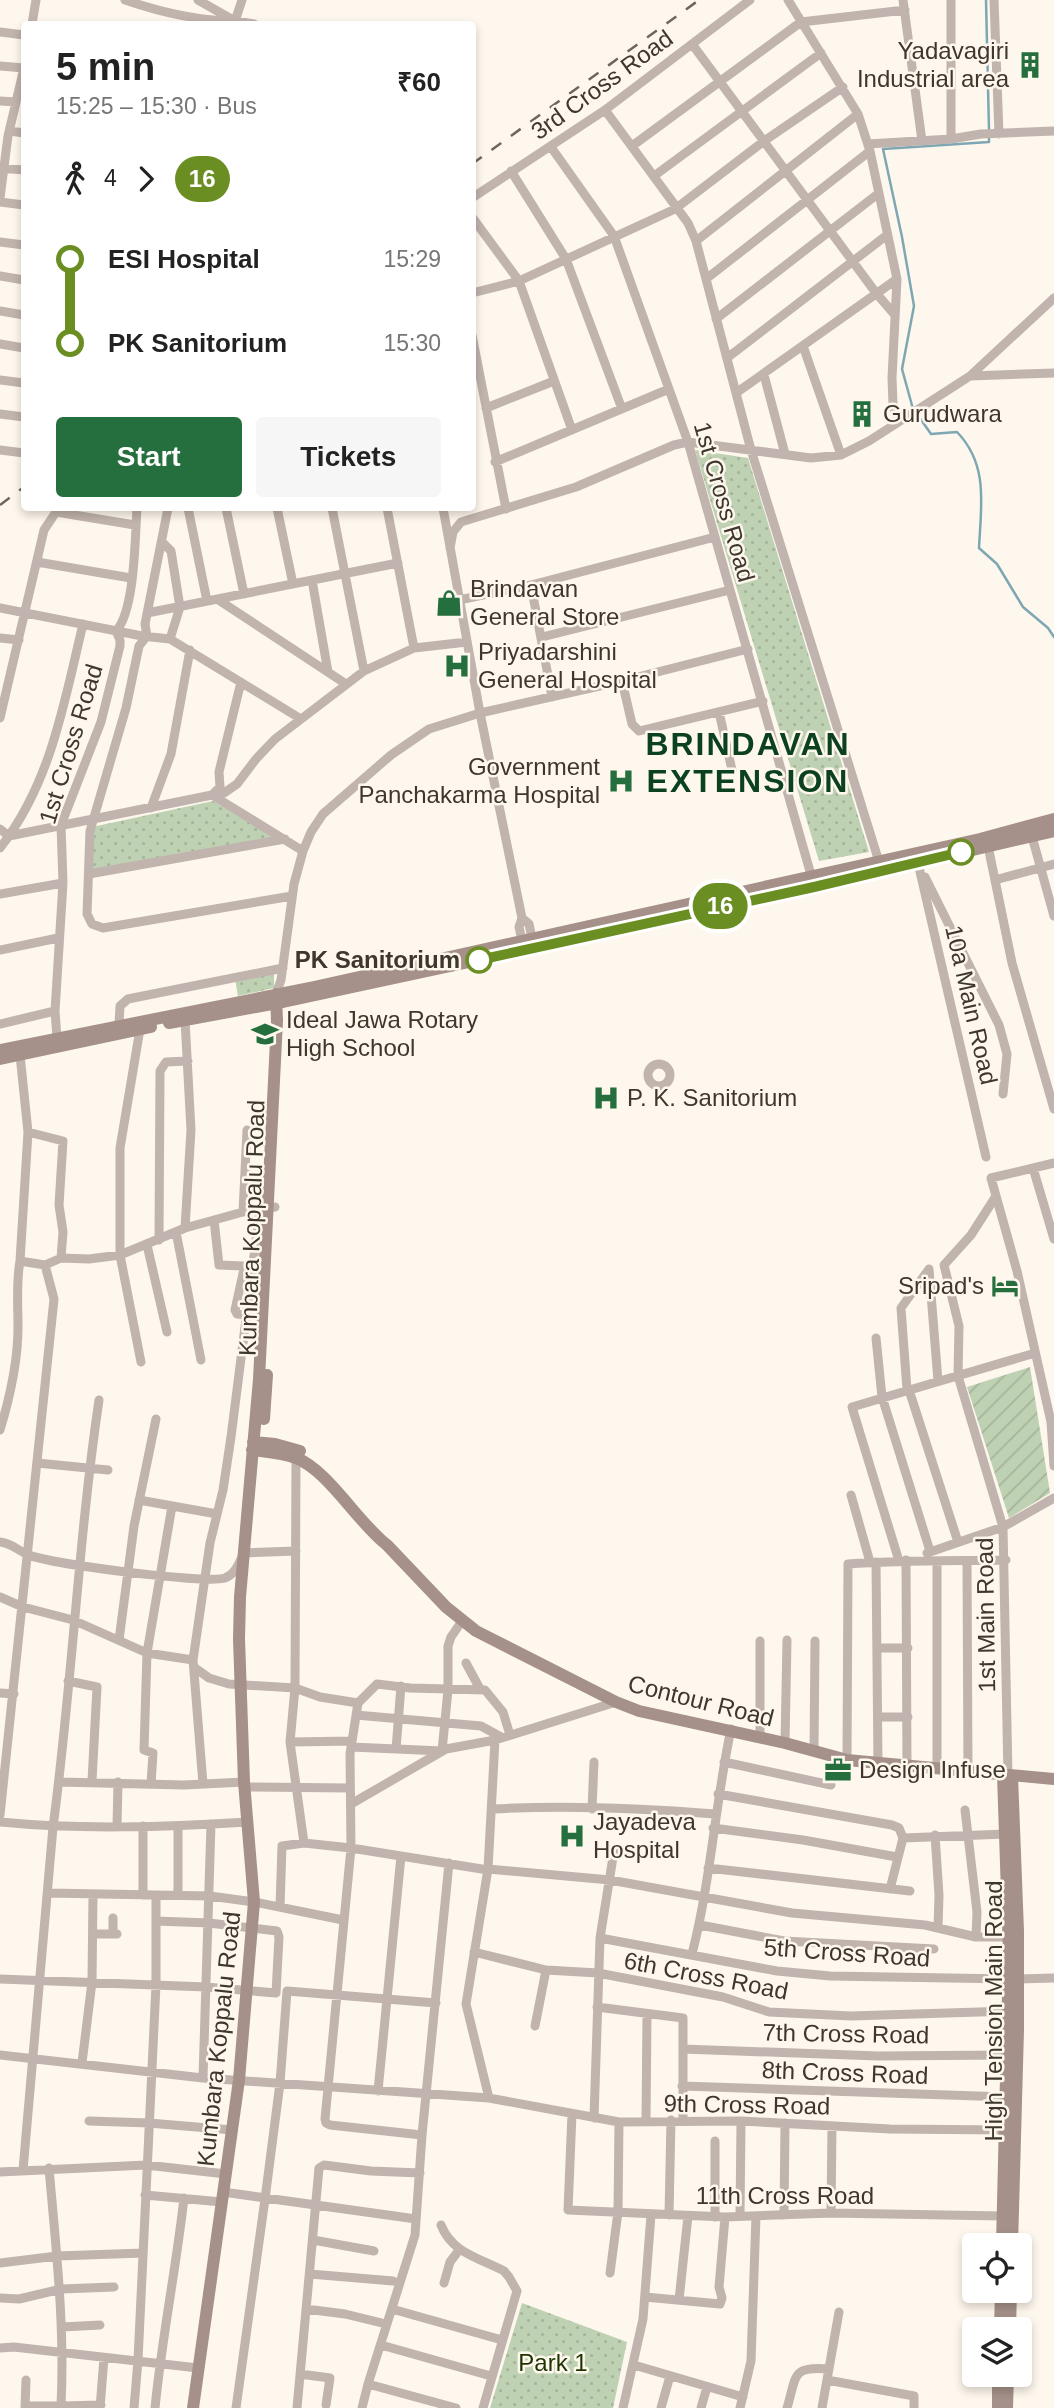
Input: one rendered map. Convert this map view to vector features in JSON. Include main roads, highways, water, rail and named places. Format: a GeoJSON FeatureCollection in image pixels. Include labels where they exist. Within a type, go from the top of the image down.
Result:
{"type":"FeatureCollection","features":[{"type":"Feature","properties":{"kind":"main road"},"geometry":{"type":"LineString","coordinates":[[881,866],[918,863],[988,846],[1054,819]]}},
{"type":"Feature","properties":{"kind":"main road"},"geometry":{"type":"LineString","coordinates":[[0,1050],[119,1024],[675,916],[1030,831],[1054,831]]}},
{"type":"Feature","properties":{"kind":"main road"},"geometry":{"type":"LineString","coordinates":[[0,1059],[184,1020],[280,994]]}},
{"type":"Feature","properties":{"kind":"main road","name":"Kumbara Koppalu Road"},"geometry":{"type":"LineString","coordinates":[[193,2408],[239,2080],[254,1902],[244,1784],[239,1639],[244,1553],[256,1450],[280,994]]}},
{"type":"Feature","properties":{"kind":"main road","name":"Contour Road"},"geometry":{"type":"LineString","coordinates":[[256,1450],[296,1458],[319,1473],[375,1536],[462,1621],[490,1639],[616,1702],[639,1711],[731,1729],[847,1760],[1054,1779]]}},
{"type":"Feature","properties":{"kind":"main road","name":"Contour Road"},"geometry":{"type":"LineString","coordinates":[[256,1450],[297,1450],[318,1462],[380,1531],[387,1545]]}},
{"type":"Feature","properties":{"kind":"main road"},"geometry":{"type":"LineString","coordinates":[[1008,1776],[1006,1834],[1013,1937]]}},
{"type":"Feature","properties":{"kind":"main road","name":"High Tension Main Road"},"geometry":{"type":"LineString","coordinates":[[1008,1776],[1014,1979],[1012,2233]]}},
{"type":"Feature","properties":{"kind":"main road"},"geometry":{"type":"LineString","coordinates":[[1002,2233],[1008,2055],[1014,2011]]}},
{"type":"Feature","properties":{"kind":"main road"},"geometry":{"type":"LineString","coordinates":[[998,2387],[998,2408]]}},
{"type":"Feature","properties":{"kind":"main road"},"geometry":{"type":"LineString","coordinates":[[1007,2408],[1008,2387]]}},
{"type":"Feature","properties":{"kind":"waterway"},"geometry":{"type":"LineString","coordinates":[[986,0],[989,130]]}},
{"type":"Feature","properties":{"kind":"waterway"},"geometry":{"type":"LineString","coordinates":[[913,409],[902,369],[914,306],[883,149],[989,142],[989,136]]}},
{"type":"Feature","properties":{"kind":"waterway"},"geometry":{"type":"LineString","coordinates":[[917,414],[931,434],[957,432],[967,445],[979,472],[981,487],[979,548],[997,564],[1023,607],[1048,628],[1054,637]]}},
{"type":"Feature","properties":{"kind":"railway"},"geometry":{"type":"LineString","coordinates":[[476,161],[699,0]]}},
{"type":"Feature","properties":{"kind":"railway"},"geometry":{"type":"LineString","coordinates":[[0,505],[21,489]]}},
{"type":"Feature","properties":{"kind":"place","name":"Yadavagiri Industrial area"},"geometry":{"type":"Point","coordinates":[1030,65]}},
{"type":"Feature","properties":{"kind":"place","name":"Gurudwara"},"geometry":{"type":"Point","coordinates":[862,414]}},
{"type":"Feature","properties":{"kind":"place","name":"Brindavan General Store"},"geometry":{"type":"Point","coordinates":[449,603]}},
{"type":"Feature","properties":{"kind":"place","name":"Priyadarshini General Hospital"},"geometry":{"type":"Point","coordinates":[457,666]}},
{"type":"Feature","properties":{"kind":"place","name":"Government Panchakarma Hospital"},"geometry":{"type":"Point","coordinates":[621,781]}},
{"type":"Feature","properties":{"kind":"place","name":"PK Sanitorium"},"geometry":{"type":"Point","coordinates":[479,960]}},
{"type":"Feature","properties":{"kind":"place","name":"Ideal Jawa Rotary High School"},"geometry":{"type":"Point","coordinates":[265,1034]}},
{"type":"Feature","properties":{"kind":"place","name":"P. K. Sanitorium"},"geometry":{"type":"Point","coordinates":[606,1098]}},
{"type":"Feature","properties":{"kind":"place","name":"Sripad's"},"geometry":{"type":"Point","coordinates":[1005,1286]}},
{"type":"Feature","properties":{"kind":"place","name":"Design Infuse"},"geometry":{"type":"Point","coordinates":[838,1770]}},
{"type":"Feature","properties":{"kind":"place","name":"Jayadeva Hospital"},"geometry":{"type":"Point","coordinates":[572,1836]}},
{"type":"Feature","properties":{"kind":"district","name":"BRINDAVAN EXTENSION"},"geometry":{"type":"Point","coordinates":[748,762]}},
{"type":"Feature","properties":{"kind":"park label","name":"Park 1"},"geometry":{"type":"Point","coordinates":[553,2363]}}]}
